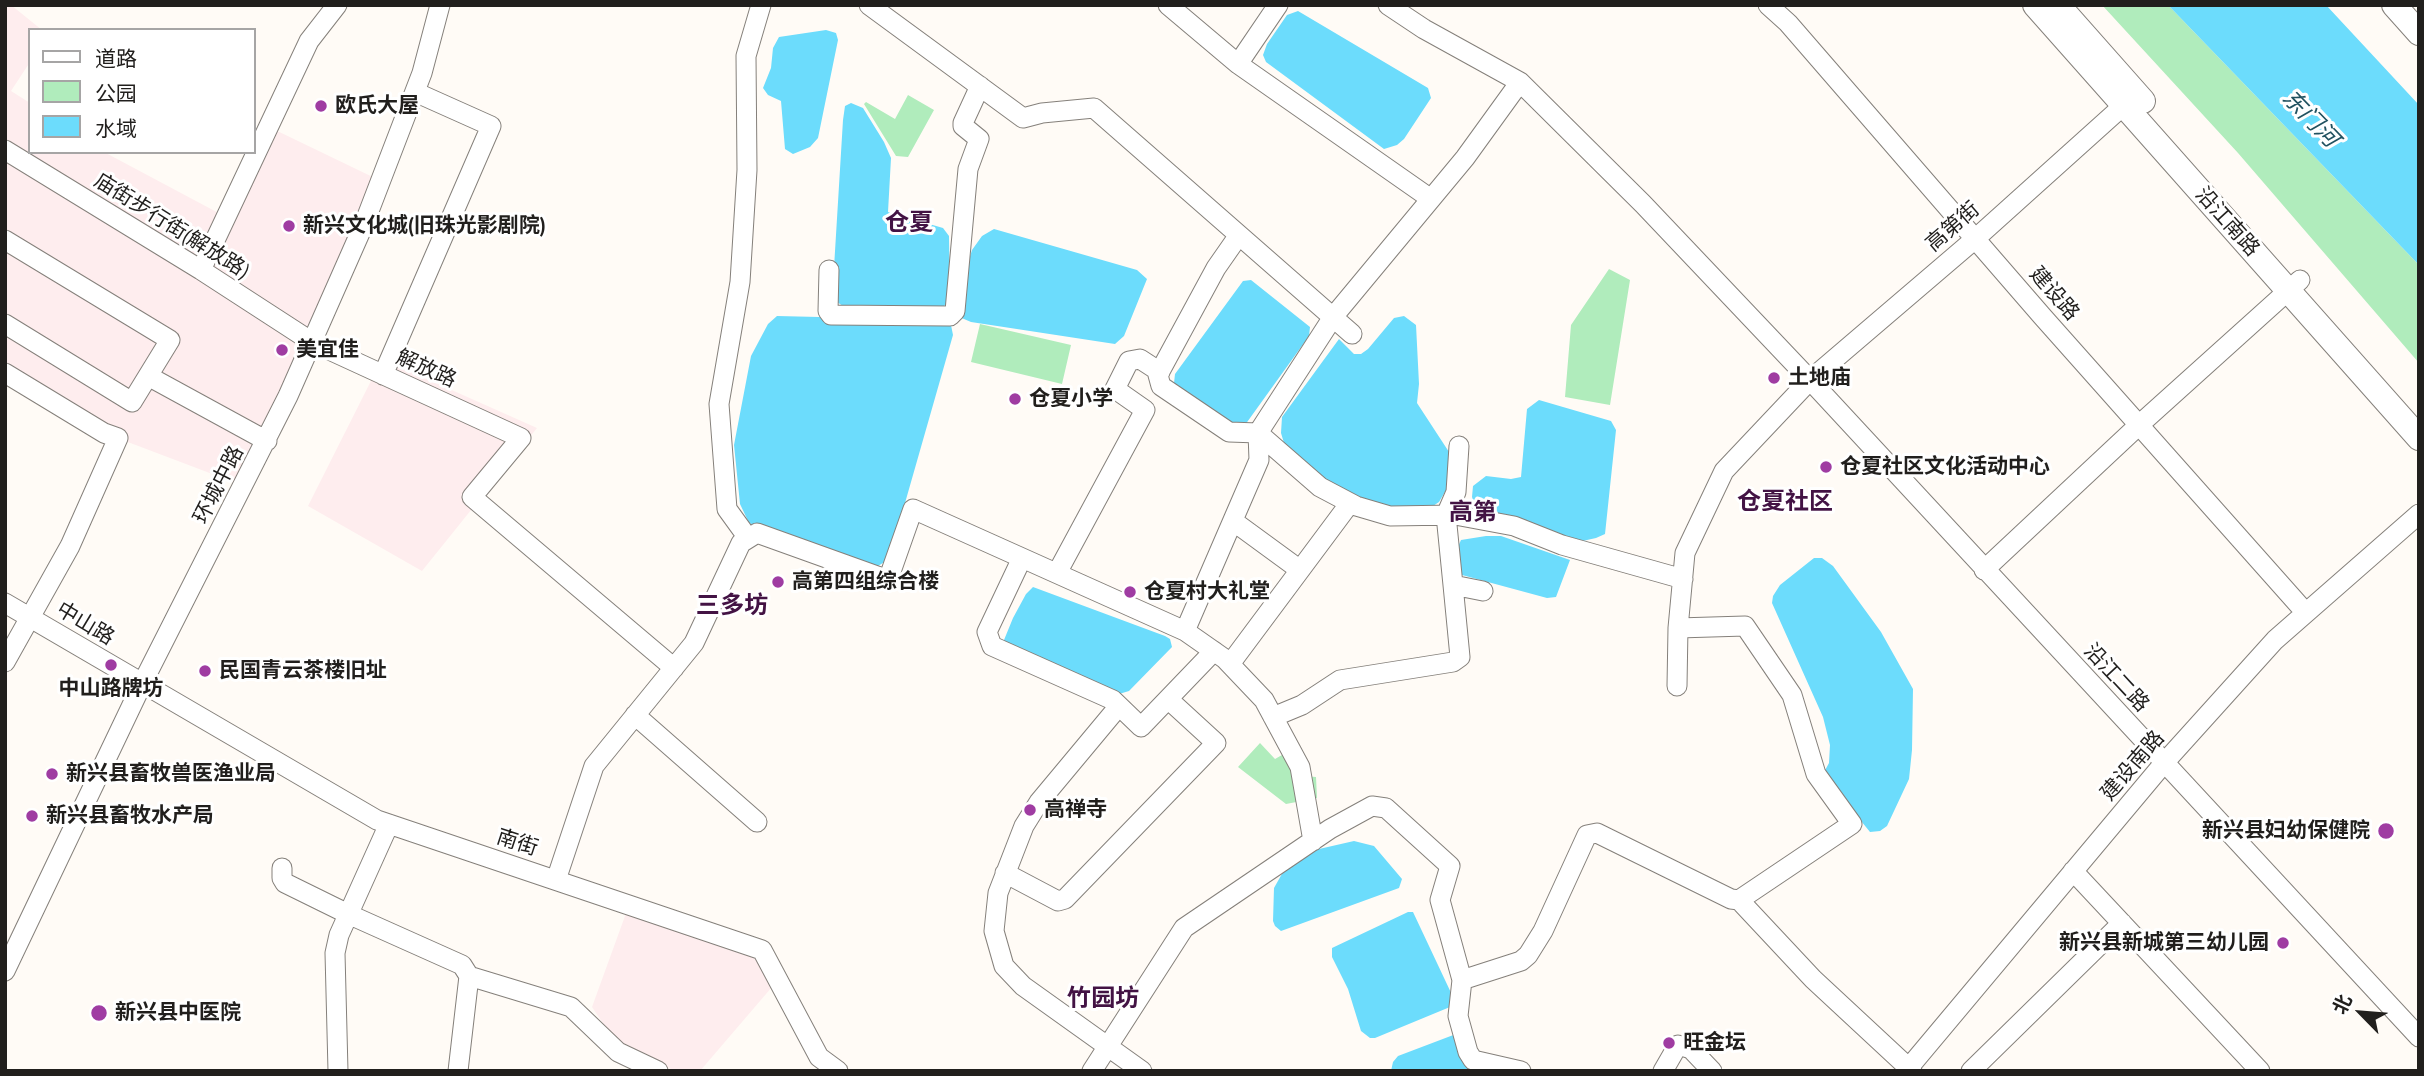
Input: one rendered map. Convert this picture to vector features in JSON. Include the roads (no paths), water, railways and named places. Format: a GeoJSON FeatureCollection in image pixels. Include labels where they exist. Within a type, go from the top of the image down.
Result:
{"type":"FeatureCollection","features":[{"type":"Feature","properties":{"kind":"main road","name":"沿江南路"},"geometry":{"type":"LineString","coordinates":[[2035,5],[2124,105],[2419,414]]}},
{"type":"Feature","properties":{"kind":"main road","name":"沿江南路"},"geometry":{"type":"LineString","coordinates":[[2058,5],[2419,439]]}},
{"type":"Feature","properties":{"kind":"main road"},"geometry":{"type":"LineString","coordinates":[[2394,5],[2419,33]]}},
{"type":"Feature","properties":{"kind":"street"},"geometry":{"type":"LineString","coordinates":[[256,153],[309,41],[337,5]]}},
{"type":"Feature","properties":{"kind":"street","name":"环城中路"},"geometry":{"type":"LineString","coordinates":[[5,971],[142,684],[267,440],[312,342],[364,224],[415,92],[439,5]]}},
{"type":"Feature","properties":{"kind":"street"},"geometry":{"type":"LineString","coordinates":[[748,538],[727,509],[719,404],[740,282],[747,170],[746,56],[761,5]]}},
{"type":"Feature","properties":{"kind":"street"},"geometry":{"type":"LineString","coordinates":[[869,5],[1023,118],[1042,113],[1094,108],[1352,334]]}},
{"type":"Feature","properties":{"kind":"street"},"geometry":{"type":"LineString","coordinates":[[1168,5],[1238,64],[1431,199]]}},
{"type":"Feature","properties":{"kind":"street"},"geometry":{"type":"LineString","coordinates":[[1238,64],[1278,5]]}},
{"type":"Feature","properties":{"kind":"street","name":"沿江二路"},"geometry":{"type":"LineString","coordinates":[[1388,5],[1424,29],[1520,82],[1643,204],[1810,380],[2419,1037]]}},
{"type":"Feature","properties":{"kind":"street","name":"建设路"},"geometry":{"type":"LineString","coordinates":[[1768,5],[1788,23],[2306,613]]}},
{"type":"Feature","properties":{"kind":"street"},"geometry":{"type":"LineString","coordinates":[[1185,631],[1259,460],[1258,433],[1333,317],[1465,158],[1520,82]]}},
{"type":"Feature","properties":{"kind":"street"},"geometry":{"type":"LineString","coordinates":[[829,270],[828,311],[831,315],[950,316],[955,311],[968,169],[979,139],[963,126],[963,123],[980,86]]}},
{"type":"Feature","properties":{"kind":"street"},"geometry":{"type":"LineString","coordinates":[[383,375],[491,126],[415,92]]}},
{"type":"Feature","properties":{"kind":"street","name":"高第街"},"geometry":{"type":"LineString","coordinates":[[1677,686],[1678,628],[1685,553],[1724,471],[1810,380],[1975,239],[2124,105]]}},
{"type":"Feature","properties":{"kind":"street","name":"庙街步行街(解放路)"},"geometry":{"type":"LineString","coordinates":[[5,150],[201,270],[312,342]]}},
{"type":"Feature","properties":{"kind":"street"},"geometry":{"type":"LineString","coordinates":[[201,270],[256,154]]}},
{"type":"Feature","properties":{"kind":"street"},"geometry":{"type":"LineString","coordinates":[[1239,234],[1216,268],[1158,375],[1161,386],[1229,432],[1258,433],[1321,487],[1350,503],[1390,516],[1446,515],[1514,526],[1562,545],[1683,579]]}},
{"type":"Feature","properties":{"kind":"street"},"geometry":{"type":"LineString","coordinates":[[5,240],[170,341],[132,402],[5,324]]}},
{"type":"Feature","properties":{"kind":"street"},"geometry":{"type":"LineString","coordinates":[[1984,570],[2139,425],[2294,286]]}},
{"type":"Feature","properties":{"kind":"street","name":"解放路"},"geometry":{"type":"LineString","coordinates":[[312,342],[521,438],[472,497],[674,668]]}},
{"type":"Feature","properties":{"kind":"street"},"geometry":{"type":"LineString","coordinates":[[1056,573],[1145,410],[1115,389],[1119,379],[1129,361],[1140,359],[1160,372]]}},
{"type":"Feature","properties":{"kind":"street"},"geometry":{"type":"LineString","coordinates":[[5,373],[104,433],[118,438],[70,546],[5,662]]}},
{"type":"Feature","properties":{"kind":"street"},"geometry":{"type":"LineString","coordinates":[[148,376],[267,440]]}},
{"type":"Feature","properties":{"kind":"street"},"geometry":{"type":"LineString","coordinates":[[1273,717],[1302,705],[1340,680],[1453,662],[1460,657],[1446,515],[1456,492],[1459,446]]}},
{"type":"Feature","properties":{"kind":"street"},"geometry":{"type":"LineString","coordinates":[[1230,664],[1350,503]]}},
{"type":"Feature","properties":{"kind":"street"},"geometry":{"type":"LineString","coordinates":[[556,880],[594,766],[694,643],[741,543],[757,533],[888,580],[913,509],[1185,631],[1230,664],[1264,700],[1300,767],[1313,841]]}},
{"type":"Feature","properties":{"kind":"street","name":"建设南路"},"geometry":{"type":"LineString","coordinates":[[1909,1070],[2164,763],[2275,640],[2419,514]]}},
{"type":"Feature","properties":{"kind":"street"},"geometry":{"type":"LineString","coordinates":[[1233,520],[1300,570]]}},
{"type":"Feature","properties":{"kind":"street"},"geometry":{"type":"LineString","coordinates":[[1022,558],[988,632],[992,646],[1113,699],[1141,727],[1214,651]]}},
{"type":"Feature","properties":{"kind":"street"},"geometry":{"type":"LineString","coordinates":[[1452,585],[1483,591]]}},
{"type":"Feature","properties":{"kind":"street","name":"中山路"},"geometry":{"type":"LineString","coordinates":[[5,603],[142,684]]}},
{"type":"Feature","properties":{"kind":"street"},"geometry":{"type":"LineString","coordinates":[[1678,628],[1745,626],[1791,695],[1816,774],[1852,824],[1739,900]]}},
{"type":"Feature","properties":{"kind":"street","name":"南街"},"geometry":{"type":"LineString","coordinates":[[142,684],[377,820],[762,950],[819,1057],[838,1071]]}},
{"type":"Feature","properties":{"kind":"street"},"geometry":{"type":"LineString","coordinates":[[1006,873],[1058,901],[1065,900],[1216,743],[1168,699]]}},
{"type":"Feature","properties":{"kind":"street"},"geometry":{"type":"LineString","coordinates":[[1119,706],[1039,802],[1024,826],[998,893],[994,931],[1004,966],[1023,986],[1142,1071]]}},
{"type":"Feature","properties":{"kind":"street"},"geometry":{"type":"LineString","coordinates":[[635,715],[757,822]]}},
{"type":"Feature","properties":{"kind":"street"},"geometry":{"type":"LineString","coordinates":[[1092,1071],[1184,928],[1313,841],[1372,806],[1386,808],[1450,866],[1440,900],[1462,980],[1458,1016],[1468,1052],[1472,1060],[1491,1068],[1521,1071]]}},
{"type":"Feature","properties":{"kind":"street"},"geometry":{"type":"LineString","coordinates":[[338,1071],[335,953],[339,934],[389,824]]}},
{"type":"Feature","properties":{"kind":"street"},"geometry":{"type":"LineString","coordinates":[[1462,980],[1521,961],[1528,955],[1543,931],[1587,835],[1597,833],[1731,899],[1739,900],[1812,979],[1909,1070]]}},
{"type":"Feature","properties":{"kind":"street"},"geometry":{"type":"LineString","coordinates":[[282,868],[285,883],[462,965],[470,976],[571,1007],[618,1052],[658,1071]]}},
{"type":"Feature","properties":{"kind":"street"},"geometry":{"type":"LineString","coordinates":[[2073,872],[2260,1071]]}},
{"type":"Feature","properties":{"kind":"street"},"geometry":{"type":"LineString","coordinates":[[1971,1071],[2122,923]]}},
{"type":"Feature","properties":{"kind":"street"},"geometry":{"type":"LineString","coordinates":[[458,1071],[470,976]]}},
{"type":"Feature","properties":{"kind":"street"},"geometry":{"type":"LineString","coordinates":[[1663,1071],[1678,1045],[1691,1049],[1712,1071]]}},
{"type":"Feature","properties":{"kind":"water","name":"东门河"},"geometry":{"type":"Polygon","coordinates":[[[2168,5],[2326,5],[2419,105],[2419,265],[2168,5]]]}},
{"type":"Feature","properties":{"kind":"water"},"geometry":{"type":"Polygon","coordinates":[[[1298,11],[1428,88],[1431,98],[1404,139],[1397,145],[1384,149],[1266,62],[1263,55],[1267,44],[1287,15],[1298,11]]]}},
{"type":"Feature","properties":{"kind":"water"},"geometry":{"type":"Polygon","coordinates":[[[826,30],[836,33],[838,40],[818,138],[810,147],[793,154],[785,149],[781,101],[768,95],[763,88],[771,68],[773,48],[779,37],[826,30]]]}},
{"type":"Feature","properties":{"kind":"water"},"geometry":{"type":"Polygon","coordinates":[[[851,103],[863,108],[891,158],[888,212],[943,228],[949,236],[950,300],[941,309],[846,308],[837,302],[833,284],[843,120],[845,106],[851,103]]]}},
{"type":"Feature","properties":{"kind":"water"},"geometry":{"type":"Polygon","coordinates":[[[994,229],[1137,270],[1147,279],[1124,336],[1115,344],[971,322],[957,316],[957,299],[972,250],[982,236],[994,229]]]}},
{"type":"Feature","properties":{"kind":"water"},"geometry":{"type":"Polygon","coordinates":[[[1251,280],[1310,327],[1309,336],[1245,425],[1237,427],[1174,383],[1175,374],[1243,281],[1251,280]]]}},
{"type":"Feature","properties":{"kind":"water"},"geometry":{"type":"Polygon","coordinates":[[[777,316],[945,320],[951,325],[953,335],[889,559],[875,568],[749,523],[740,504],[734,445],[751,356],[768,324],[777,316]]]}},
{"type":"Feature","properties":{"kind":"water"},"geometry":{"type":"Polygon","coordinates":[[[1404,316],[1416,325],[1419,384],[1417,403],[1449,452],[1446,490],[1439,502],[1427,510],[1408,511],[1364,501],[1330,485],[1284,443],[1281,433],[1282,417],[1339,339],[1354,354],[1361,354],[1394,318],[1404,316]]]}},
{"type":"Feature","properties":{"kind":"water"},"geometry":{"type":"Polygon","coordinates":[[[1539,400],[1611,421],[1616,430],[1605,534],[1578,542],[1479,509],[1474,503],[1473,486],[1486,476],[1511,479],[1521,477],[1527,409],[1539,400]]]}},
{"type":"Feature","properties":{"kind":"water"},"geometry":{"type":"Polygon","coordinates":[[[1501,536],[1570,560],[1556,597],[1547,598],[1462,575],[1457,549],[1461,540],[1501,536]]]}},
{"type":"Feature","properties":{"kind":"water"},"geometry":{"type":"Polygon","coordinates":[[[1814,558],[1822,558],[1833,566],[1881,632],[1913,689],[1909,779],[1887,826],[1880,831],[1870,832],[1823,774],[1829,763],[1830,745],[1823,717],[1772,603],[1780,585],[1814,558]]]}},
{"type":"Feature","properties":{"kind":"water"},"geometry":{"type":"Polygon","coordinates":[[[1033,587],[1165,636],[1170,639],[1172,647],[1129,691],[1119,694],[1006,645],[1004,640],[1013,618],[1033,587]]]}},
{"type":"Feature","properties":{"kind":"water"},"geometry":{"type":"Polygon","coordinates":[[[1354,841],[1374,846],[1402,879],[1399,888],[1281,931],[1275,926],[1274,888],[1283,872],[1319,849],[1354,841]]]}},
{"type":"Feature","properties":{"kind":"water"},"geometry":{"type":"Polygon","coordinates":[[[1413,912],[1453,997],[1450,1007],[1370,1038],[1361,1031],[1348,989],[1332,957],[1332,948],[1413,912]]]}},
{"type":"Feature","properties":{"kind":"water"},"geometry":{"type":"Polygon","coordinates":[[[1456,1034],[1460,1037],[1471,1071],[1391,1071],[1398,1056],[1456,1034]]]}},
{"type":"Feature","properties":{"kind":"place","name":"欧氏大屋"},"geometry":{"type":"Point","coordinates":[321,106]}},
{"type":"Feature","properties":{"kind":"place","name":"新兴文化城(旧珠光影剧院)"},"geometry":{"type":"Point","coordinates":[289,226]}},
{"type":"Feature","properties":{"kind":"place","name":"美宜佳"},"geometry":{"type":"Point","coordinates":[282,350]}},
{"type":"Feature","properties":{"kind":"place","name":"土地庙"},"geometry":{"type":"Point","coordinates":[1774,378]}},
{"type":"Feature","properties":{"kind":"place","name":"仓夏小学"},"geometry":{"type":"Point","coordinates":[1015,399]}},
{"type":"Feature","properties":{"kind":"place","name":"仓夏社区文化活动中心"},"geometry":{"type":"Point","coordinates":[1826,467]}},
{"type":"Feature","properties":{"kind":"place","name":"高第四组综合楼"},"geometry":{"type":"Point","coordinates":[778,582]}},
{"type":"Feature","properties":{"kind":"place","name":"仓夏村大礼堂"},"geometry":{"type":"Point","coordinates":[1130,592]}},
{"type":"Feature","properties":{"kind":"place","name":"中山路牌坊"},"geometry":{"type":"Point","coordinates":[111,665]}},
{"type":"Feature","properties":{"kind":"place","name":"民国青云茶楼旧址"},"geometry":{"type":"Point","coordinates":[205,671]}},
{"type":"Feature","properties":{"kind":"place","name":"新兴县畜牧兽医渔业局"},"geometry":{"type":"Point","coordinates":[52,774]}},
{"type":"Feature","properties":{"kind":"place","name":"高禅寺"},"geometry":{"type":"Point","coordinates":[1030,810]}},
{"type":"Feature","properties":{"kind":"place","name":"新兴县畜牧水产局"},"geometry":{"type":"Point","coordinates":[32,816]}},
{"type":"Feature","properties":{"kind":"place","name":"新兴县妇幼保健院"},"geometry":{"type":"Point","coordinates":[2386,831]}},
{"type":"Feature","properties":{"kind":"place","name":"新兴县新城第三幼儿园"},"geometry":{"type":"Point","coordinates":[2283,943]}},
{"type":"Feature","properties":{"kind":"place","name":"新兴县中医院"},"geometry":{"type":"Point","coordinates":[99,1013]}},
{"type":"Feature","properties":{"kind":"place","name":"旺金坛"},"geometry":{"type":"Point","coordinates":[1669,1043]}},
{"type":"Feature","properties":{"kind":"district","name":"仓夏"},"geometry":{"type":"Point","coordinates":[909,223]}},
{"type":"Feature","properties":{"kind":"district","name":"仓夏社区"},"geometry":{"type":"Point","coordinates":[1785,502]}},
{"type":"Feature","properties":{"kind":"district","name":"高第"},"geometry":{"type":"Point","coordinates":[1473,513]}},
{"type":"Feature","properties":{"kind":"district","name":"三多坊"},"geometry":{"type":"Point","coordinates":[732,606]}},
{"type":"Feature","properties":{"kind":"district","name":"竹园坊"},"geometry":{"type":"Point","coordinates":[1103,999]}}]}
